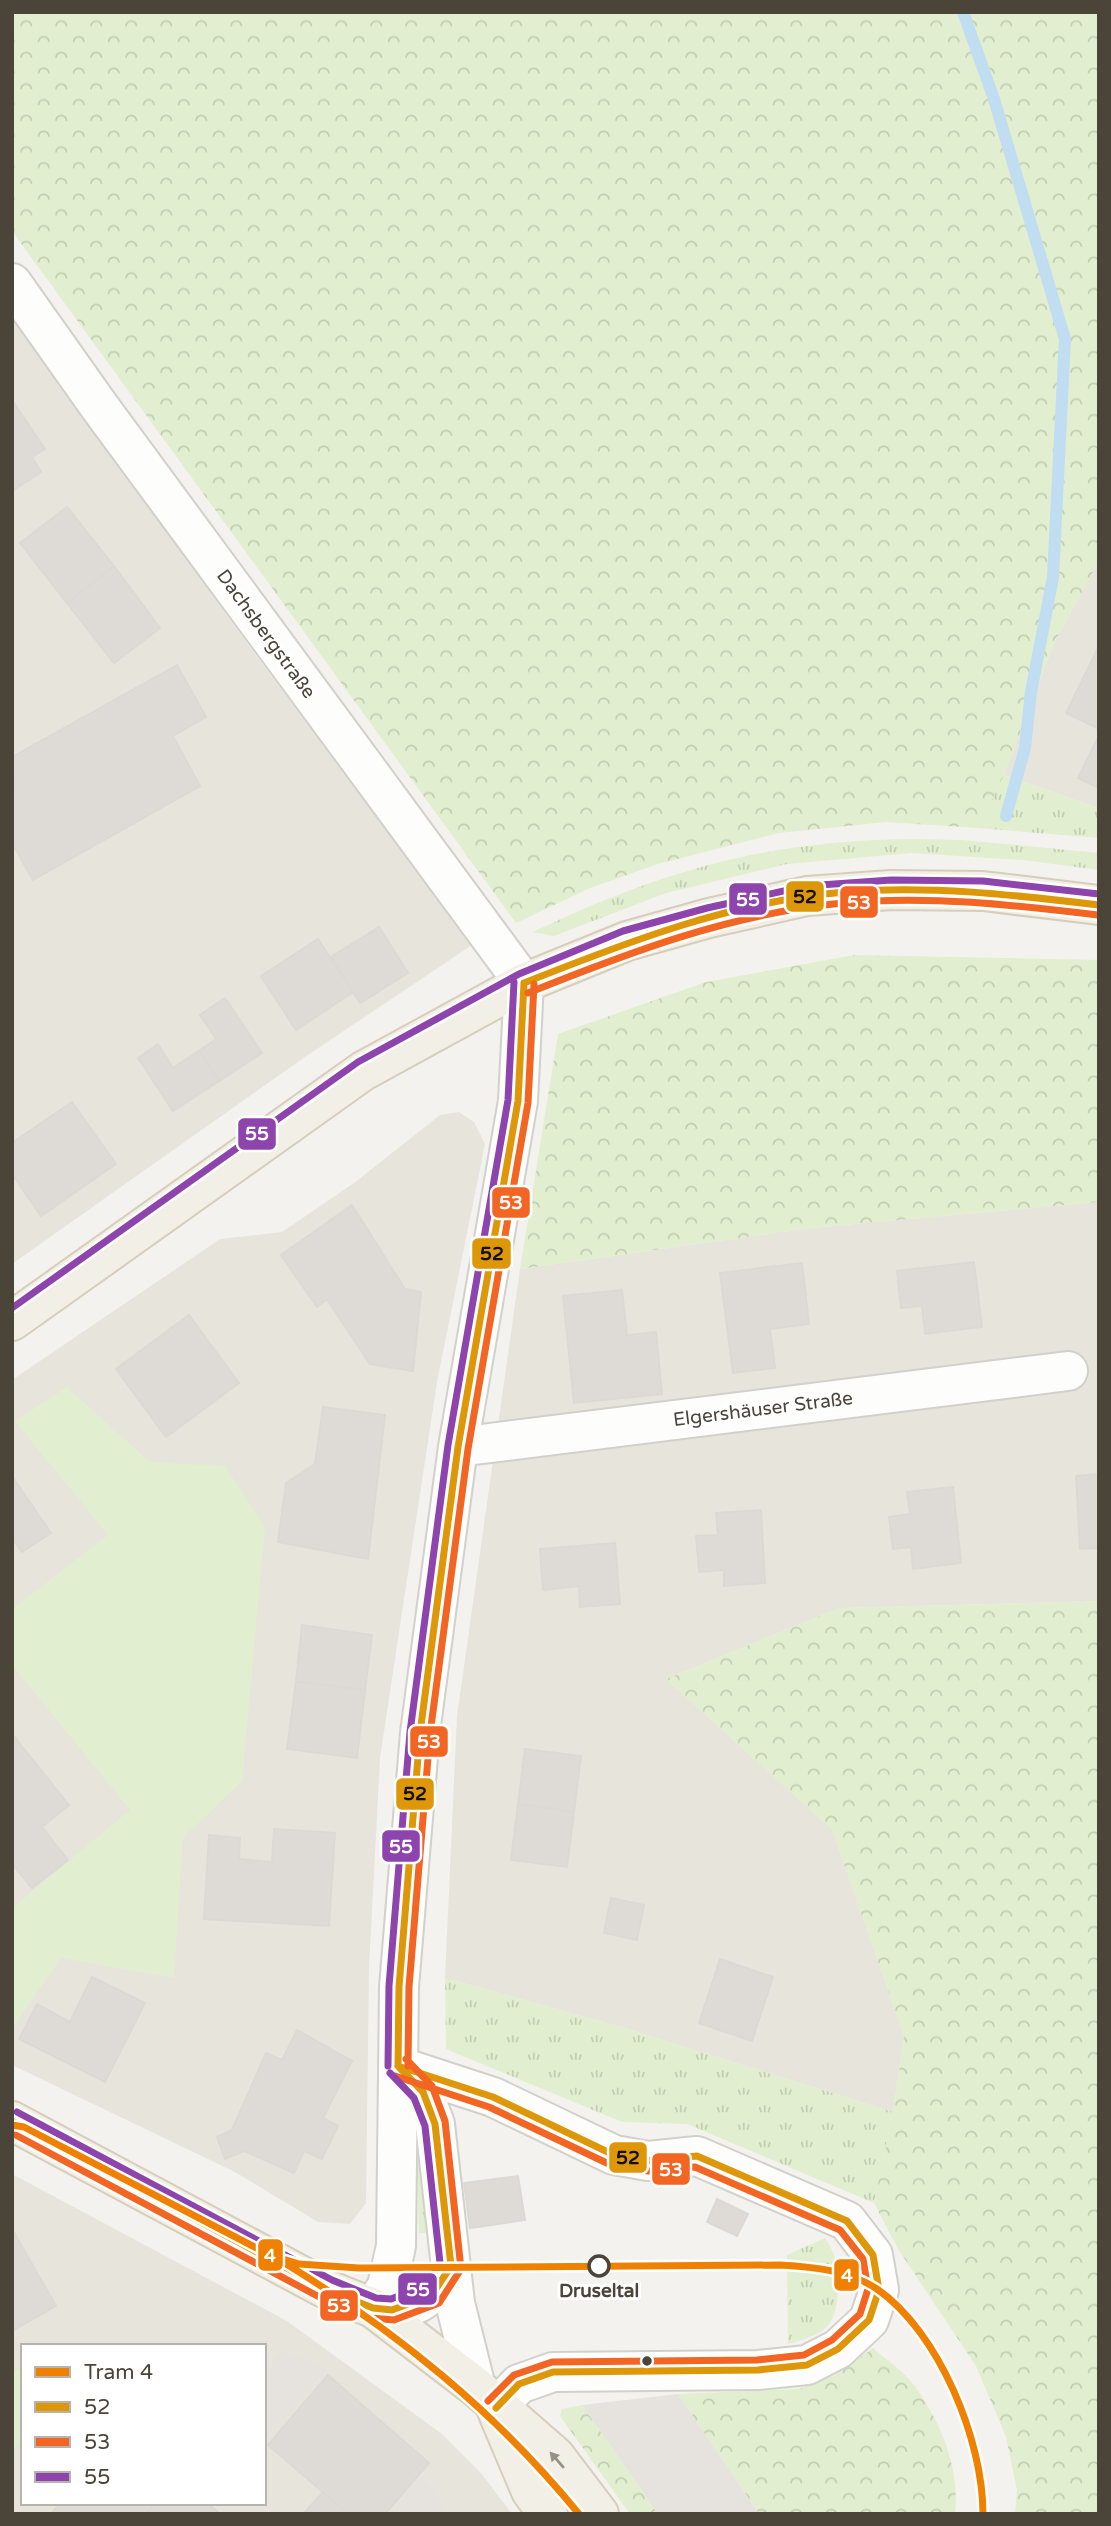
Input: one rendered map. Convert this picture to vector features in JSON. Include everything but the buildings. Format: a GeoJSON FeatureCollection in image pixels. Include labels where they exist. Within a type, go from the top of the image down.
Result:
{"type":"FeatureCollection","features":[{"type":"Feature","properties":{"kind":"main road"},"geometry":{"type":"LineString","coordinates":[[12,1321],[363,1070],[524,983],[627,942],[709,918],[807,896],[891,890],[983,891],[1099,905]]}},
{"type":"Feature","properties":{"kind":"main road"},"geometry":{"type":"LineString","coordinates":[[12,2121],[328,2290],[373,2308],[486,2397],[555,2456],[599,2514]]}},
{"type":"Feature","properties":{"kind":"main road"},"geometry":{"type":"LineString","coordinates":[[486,2397],[531,2491],[548,2514]]}},
{"type":"Feature","properties":{"kind":"street","name":"Dachsbergstraße"},"geometry":{"type":"LineString","coordinates":[[12,283],[123,440],[524,983]]}},
{"type":"Feature","properties":{"kind":"street"},"geometry":{"type":"LineString","coordinates":[[451,2266],[432,2295],[420,2303],[392,2311],[373,2308],[387,2286],[396,2246],[399,1987],[420,1733],[458,1447],[518,1101],[524,983]]}},
{"type":"Feature","properties":{"kind":"street","name":"Elgershäuser Straße"},"geometry":{"type":"LineString","coordinates":[[458,1447],[1068,1371]]}},
{"type":"Feature","properties":{"kind":"street"},"geometry":{"type":"LineString","coordinates":[[398,2066],[493,2097],[614,2155],[648,2161],[697,2156],[847,2221],[873,2255],[879,2290],[869,2320],[838,2349],[807,2365],[758,2370],[553,2372],[486,2397],[455,2303],[435,2124],[423,2092],[398,2066]]}},
{"type":"Feature","properties":{"kind":"shaded area"},"geometry":{"type":"Polygon","coordinates":[[[12,316],[241,635],[472,945],[305,1057],[12,1264],[12,316]]]}},
{"type":"Feature","properties":{"kind":"shaded area"},"geometry":{"type":"Polygon","coordinates":[[[1099,561],[1099,808],[1004,775],[1054,643],[1099,561]]]}},
{"type":"Feature","properties":{"kind":"shaded area"},"geometry":{"type":"Polygon","coordinates":[[[459,1112],[474,1122],[485,1144],[437,1382],[380,1758],[369,1968],[366,2203],[350,2224],[318,2222],[235,2172],[12,2065],[12,1380],[220,1239],[282,1232],[354,1183],[440,1115],[459,1112]]]}},
{"type":"Feature","properties":{"kind":"shaded area"},"geometry":{"type":"Polygon","coordinates":[[[1099,1202],[1099,1601],[840,1608],[666,1679],[832,1829],[904,2036],[893,2112],[621,2027],[445,1978],[457,1716],[520,1269],[810,1228],[1099,1202]]]}},
{"type":"Feature","properties":{"kind":"shaded area"},"geometry":{"type":"Polygon","coordinates":[[[12,2174],[287,2321],[442,2434],[481,2473],[512,2514],[12,2514],[12,2174]]]}},
{"type":"Feature","properties":{"kind":"shaded area"},"geometry":{"type":"Polygon","coordinates":[[[281,2351],[328,2369],[266,2437],[266,2369],[281,2351]]]}},
{"type":"Feature","properties":{"kind":"shaded area"},"geometry":{"type":"Polygon","coordinates":[[[678,2394],[759,2514],[658,2514],[582,2405],[678,2394]]]}},
{"type":"Feature","properties":{"kind":"shaded area"},"geometry":{"type":"Polygon","coordinates":[[[421,2476],[438,2492],[445,2514],[391,2514],[421,2476]]]}},
{"type":"Feature","properties":{"kind":"green space"},"geometry":{"type":"Polygon","coordinates":[[[12,12],[1099,12],[1099,561],[1054,643],[1004,775],[978,828],[886,822],[779,833],[658,864],[590,888],[516,923],[12,231],[12,12]]]}},
{"type":"Feature","properties":{"kind":"green space"},"geometry":{"type":"Polygon","coordinates":[[[1004,775],[1099,808],[1099,838],[978,828],[1004,775]]]}},
{"type":"Feature","properties":{"kind":"green space"},"geometry":{"type":"Polygon","coordinates":[[[911,839],[962,840],[1099,853],[1099,870],[1023,860],[912,853],[787,864],[666,893],[554,936],[533,932],[627,892],[716,863],[809,846],[911,839]]]}},
{"type":"Feature","properties":{"kind":"green space"},"geometry":{"type":"Polygon","coordinates":[[[854,955],[1099,960],[1099,1202],[810,1228],[520,1269],[558,1034],[706,982],[854,955]]]}},
{"type":"Feature","properties":{"kind":"green space"},"geometry":{"type":"Polygon","coordinates":[[[67,1387],[150,1462],[225,1466],[265,1527],[242,1781],[183,1838],[174,1978],[61,1958],[12,2029],[12,1908],[130,1810],[12,1665],[12,1609],[108,1535],[15,1421],[67,1387]]]}},
{"type":"Feature","properties":{"kind":"green space"},"geometry":{"type":"Polygon","coordinates":[[[1099,1601],[1099,2514],[1015,2514],[1017,2490],[1006,2437],[976,2366],[898,2249],[874,2203],[893,2112],[904,2036],[832,1830],[666,1679],[840,1608],[1099,1601]]]}},
{"type":"Feature","properties":{"kind":"green space"},"geometry":{"type":"Polygon","coordinates":[[[445,1978],[621,2027],[893,2112],[874,2203],[687,2124],[622,2122],[446,2049],[445,1978]]]}},
{"type":"Feature","properties":{"kind":"green space"},"geometry":{"type":"Polygon","coordinates":[[[421,2141],[426,2233],[419,2233],[416,2153],[421,2141]]]}},
{"type":"Feature","properties":{"kind":"green space"},"geometry":{"type":"Polygon","coordinates":[[[825,2238],[835,2257],[837,2269],[837,2303],[831,2322],[819,2333],[788,2344],[787,2255],[825,2238]]]}},
{"type":"Feature","properties":{"kind":"green space"},"geometry":{"type":"Polygon","coordinates":[[[873,2348],[910,2380],[924,2399],[940,2430],[951,2463],[956,2497],[955,2514],[759,2514],[678,2394],[798,2389],[836,2375],[873,2348]]]}},
{"type":"Feature","properties":{"kind":"green space"},"geometry":{"type":"Polygon","coordinates":[[[21,2368],[21,2440],[12,2454],[12,2373],[21,2368]]]}},
{"type":"Feature","properties":{"kind":"green space"},"geometry":{"type":"Polygon","coordinates":[[[582,2405],[658,2514],[630,2514],[560,2416],[562,2409],[582,2405]]]}},
{"type":"Feature","properties":{"kind":"waterway"},"geometry":{"type":"LineString","coordinates":[[963,12],[994,99],[1065,339],[1053,577],[1031,692],[1025,748],[1006,816]]}},
{"type":"Feature","properties":{"kind":"tram line","name":"4"},"geometry":{"type":"LineString","coordinates":[[12,2125],[24,2127],[270,2255],[299,2264],[359,2268],[780,2265],[818,2268],[855,2278],[877,2289],[899,2308],[920,2332],[938,2360],[966,2422],[981,2485],[983,2514]]}},
{"type":"Feature","properties":{"kind":"tram line","name":"4"},"geometry":{"type":"LineString","coordinates":[[283,2262],[365,2316],[442,2375],[513,2441],[579,2514]]}},
{"type":"Feature","properties":{"kind":"transit line","name":"55"},"geometry":{"type":"LineString","coordinates":[[12,1308],[358,1062],[519,974],[623,931],[707,908],[806,886],[891,880],[983,881],[1099,894]]}},
{"type":"Feature","properties":{"kind":"transit line","name":"52"},"geometry":{"type":"LineString","coordinates":[[524,983],[681,926],[762,904],[803,897],[877,890],[940,890],[1099,905]]}},
{"type":"Feature","properties":{"kind":"transit line","name":"53"},"geometry":{"type":"LineString","coordinates":[[528,993],[682,936],[802,908],[907,900],[1003,905],[1098,915]]}},
{"type":"Feature","properties":{"kind":"transit line","name":"55"},"geometry":{"type":"LineString","coordinates":[[388,2066],[389,1986],[410,1732],[448,1445],[508,1100],[514,982]]}},
{"type":"Feature","properties":{"kind":"transit line","name":"52"},"geometry":{"type":"LineString","coordinates":[[398,2066],[399,1987],[420,1733],[458,1447],[518,1101],[524,983]]}},
{"type":"Feature","properties":{"kind":"transit line","name":"53"},"geometry":{"type":"LineString","coordinates":[[408,2066],[409,1987],[430,1734],[468,1449],[528,1103],[534,984]]}},
{"type":"Feature","properties":{"kind":"transit line","name":"53"},"geometry":{"type":"LineString","coordinates":[[12,2133],[323,2299],[370,2318],[394,2320],[439,2303],[461,2269],[445,2121],[432,2086],[406,2059]]}},
{"type":"Feature","properties":{"kind":"transit line","name":"52"},"geometry":{"type":"LineString","coordinates":[[398,2066],[493,2097],[614,2155],[648,2161],[697,2156],[847,2221],[873,2255],[879,2290],[869,2320],[838,2349],[807,2365],[758,2370],[553,2372],[519,2384],[496,2408]]}},
{"type":"Feature","properties":{"kind":"transit line","name":"52"},"geometry":{"type":"LineString","coordinates":[[12,2121],[328,2290],[373,2308],[392,2310],[432,2295],[451,2266],[435,2124],[423,2092],[398,2066]]}},
{"type":"Feature","properties":{"kind":"transit line","name":"55"},"geometry":{"type":"LineString","coordinates":[[17,2112],[332,2280],[376,2298],[391,2299],[425,2286],[440,2263],[425,2126],[414,2098],[390,2073]]}},
{"type":"Feature","properties":{"kind":"transit line","name":"53"},"geometry":{"type":"LineString","coordinates":[[395,2076],[489,2107],[611,2165],[648,2171],[695,2167],[840,2230],[863,2259],[868,2289],[860,2314],[832,2340],[804,2355],[757,2360],[552,2362],[514,2375],[488,2401]]}},
{"type":"Feature","properties":{"kind":"place","name":"Druseltal"},"geometry":{"type":"Point","coordinates":[599,2266]}}]}
